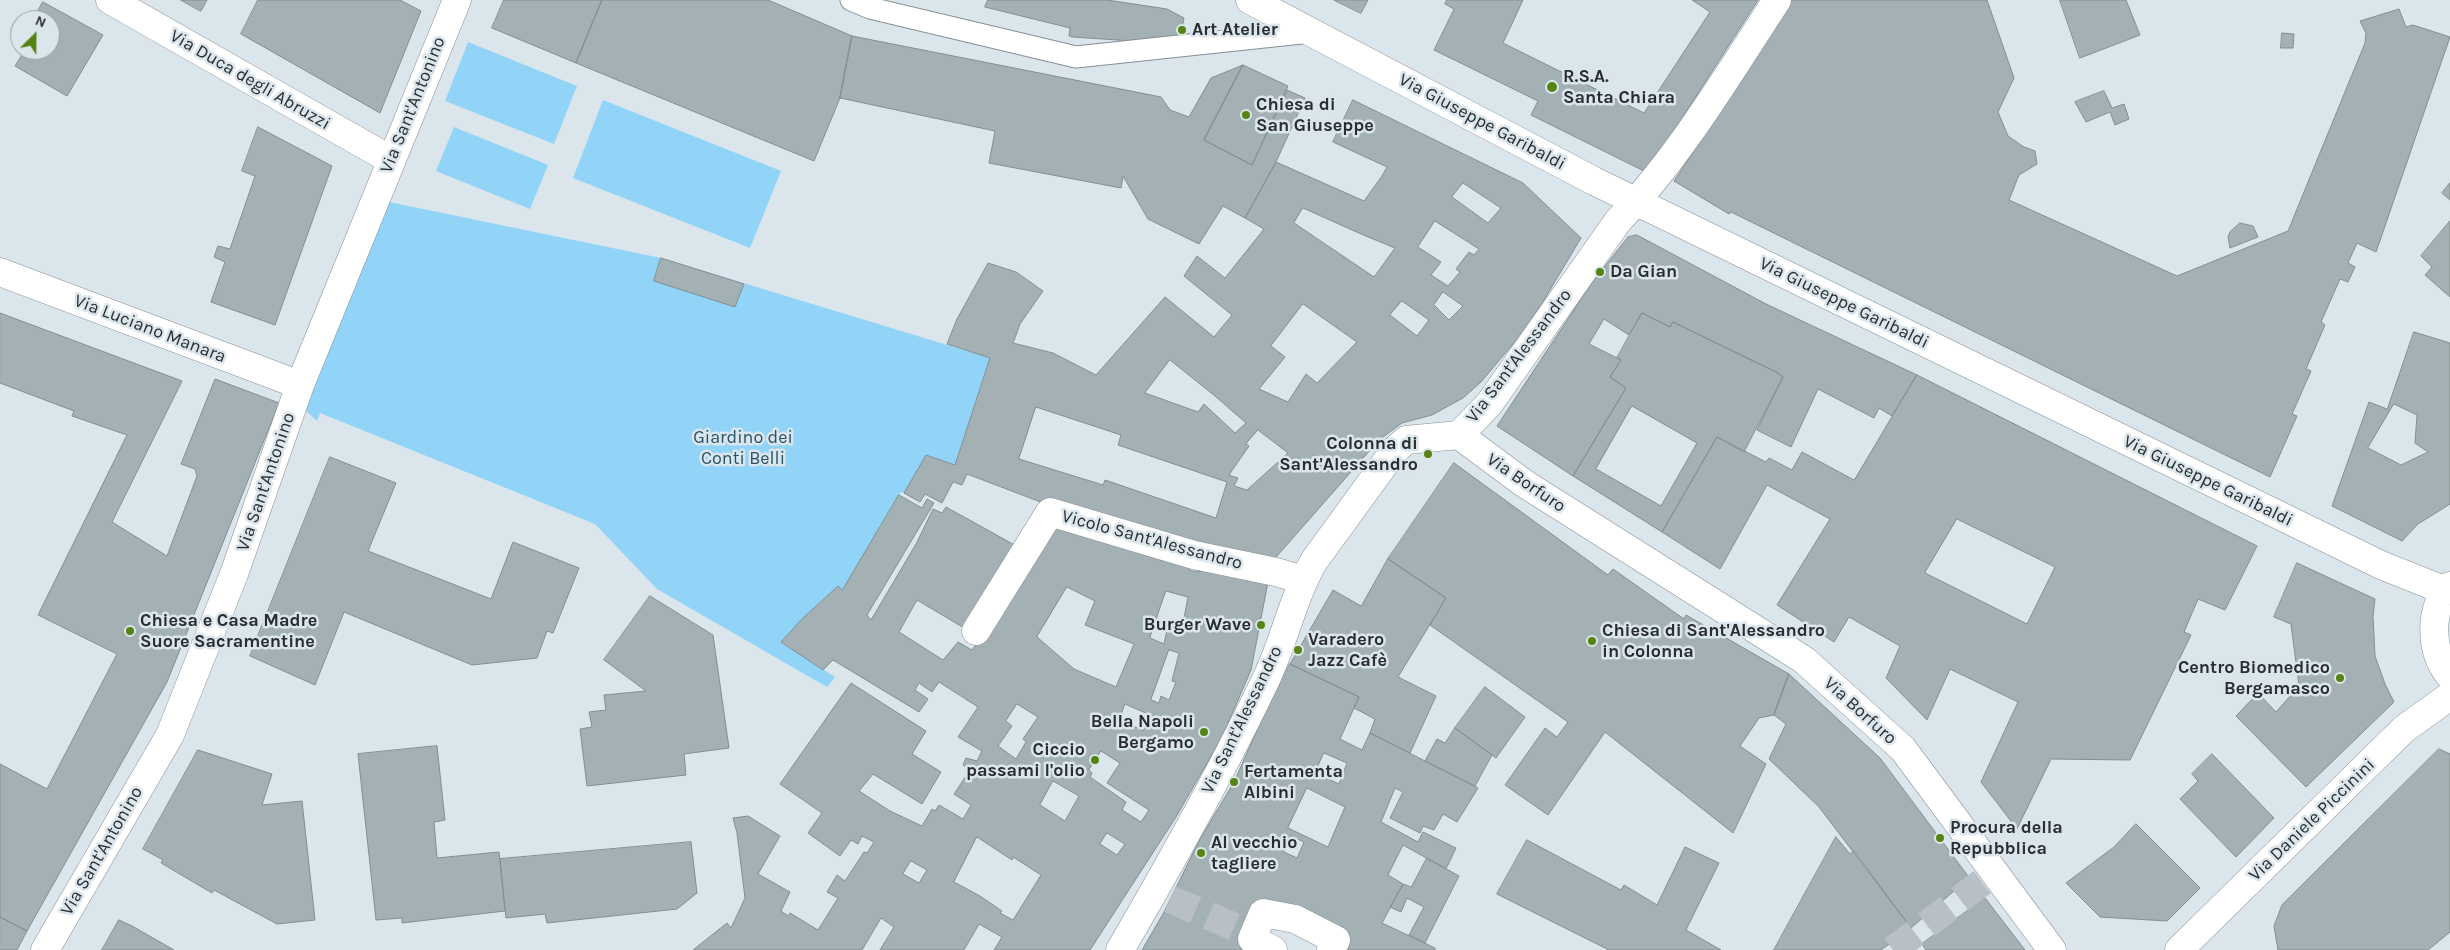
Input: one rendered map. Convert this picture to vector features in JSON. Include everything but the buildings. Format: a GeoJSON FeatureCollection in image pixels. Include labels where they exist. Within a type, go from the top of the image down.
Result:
{"type":"FeatureCollection","features":[{"type":"Feature","properties":{"kind":"street","name":"Via Duca degli Abruzzi"},"geometry":{"type":"LineString","coordinates":[[110,0],[391,160]]}},
{"type":"Feature","properties":{"kind":"street","name":"Via Sant'Antonino"},"geometry":{"type":"LineString","coordinates":[[45,950],[170,735],[234,574],[300,385],[457,0]]}},
{"type":"Feature","properties":{"kind":"street","name":"Via Giuseppe Garibaldi"},"geometry":{"type":"LineString","coordinates":[[1250,0],[1636,202],[2381,565],[2448,588]]}},
{"type":"Feature","properties":{"kind":"street","name":"Via Sant'Alessandro"},"geometry":{"type":"LineString","coordinates":[[1120,950],[1162,896],[1268,675],[1303,580],[1314,561],[1406,440],[1459,435],[1488,404],[1618,222],[1636,202],[1692,129],[1777,0]]}},
{"type":"Feature","properties":{"kind":"street","name":"Via Luciano Manara"},"geometry":{"type":"LineString","coordinates":[[0,272],[300,385]]}},
{"type":"Feature","properties":{"kind":"street","name":"Via Borfuro"},"geometry":{"type":"LineString","coordinates":[[1459,435],[1526,484],[1804,660],[1903,750],[2052,950]]}},
{"type":"Feature","properties":{"kind":"street","name":"Vicolo Sant'Alessandro"},"geometry":{"type":"LineString","coordinates":[[976,632],[1050,512],[1194,555],[1303,580]]}},
{"type":"Feature","properties":{"kind":"street"},"geometry":{"type":"LineString","coordinates":[[2448,588],[2435,615],[2434,642],[2443,668],[2450,676]]}},
{"type":"Feature","properties":{"kind":"street","name":"Via Daniele Piccinini"},"geometry":{"type":"LineString","coordinates":[[2179,950],[2404,729],[2450,696]]}},
{"type":"Feature","properties":{"kind":"street"},"geometry":{"type":"LineString","coordinates":[[1273,950],[1252,939],[1264,912],[1294,918],[1336,940],[1331,950]]}},
{"type":"Feature","properties":{"kind":"lane"},"geometry":{"type":"LineString","coordinates":[[851,0],[870,8],[1076,57],[1311,32]]}},
{"type":"Feature","properties":{"kind":"green space"},"geometry":{"type":"Polygon","coordinates":[[[468,42],[577,86],[554,144],[445,101],[468,42]]]}},
{"type":"Feature","properties":{"kind":"green space"},"geometry":{"type":"Polygon","coordinates":[[[603,100],[781,171],[750,248],[573,178],[603,100]]]}},
{"type":"Feature","properties":{"kind":"green space"},"geometry":{"type":"Polygon","coordinates":[[[454,127],[548,165],[530,209],[436,171],[454,127]]]}},
{"type":"Feature","properties":{"kind":"green space","name":"Giardino dei Conti Belli"},"geometry":{"type":"Polygon","coordinates":[[[389,202],[661,258],[990,358],[955,465],[926,455],[904,493],[901,492],[842,590],[838,586],[802,619],[781,642],[835,677],[827,687],[657,589],[595,524],[320,413],[317,421],[305,410],[389,202]]]}},
{"type":"Feature","properties":{"kind":"tunnel"},"geometry":{"type":"LineString","coordinates":[[1893,950],[1993,874]]}},
{"type":"Feature","properties":{"kind":"tunnel"},"geometry":{"type":"LineString","coordinates":[[1170,899],[1253,935]]}},
{"type":"Feature","properties":{"kind":"place","name":"Art Atelier"},"geometry":{"type":"Point","coordinates":[1182,30]}},
{"type":"Feature","properties":{"kind":"place","name":"R.S.A. Santa Chiara"},"geometry":{"type":"Point","coordinates":[1552,87]}},
{"type":"Feature","properties":{"kind":"place","name":"Chiesa di San Giuseppe"},"geometry":{"type":"Point","coordinates":[1246,115]}},
{"type":"Feature","properties":{"kind":"place","name":"Da Gian"},"geometry":{"type":"Point","coordinates":[1600,272]}},
{"type":"Feature","properties":{"kind":"place","name":"Colonna di Sant'Alessandro"},"geometry":{"type":"Point","coordinates":[1428,454]}},
{"type":"Feature","properties":{"kind":"place","name":"Burger Wave"},"geometry":{"type":"Point","coordinates":[1261,625]}},
{"type":"Feature","properties":{"kind":"place","name":"Chiesa e Casa Madre Suore Sacramentine"},"geometry":{"type":"Point","coordinates":[130,631]}},
{"type":"Feature","properties":{"kind":"place","name":"Chiesa di Sant'Alessandro in Colonna"},"geometry":{"type":"Point","coordinates":[1592,641]}},
{"type":"Feature","properties":{"kind":"place","name":"Varadero Jazz Cafè"},"geometry":{"type":"Point","coordinates":[1298,650]}},
{"type":"Feature","properties":{"kind":"place","name":"Centro Biomedico Bergamasco"},"geometry":{"type":"Point","coordinates":[2340,678]}},
{"type":"Feature","properties":{"kind":"place","name":"Bella Napoli Bergamo"},"geometry":{"type":"Point","coordinates":[1204,732]}},
{"type":"Feature","properties":{"kind":"place","name":"Ciccio passami l'olio"},"geometry":{"type":"Point","coordinates":[1095,760]}},
{"type":"Feature","properties":{"kind":"place","name":"Fertamenta Albini"},"geometry":{"type":"Point","coordinates":[1234,782]}},
{"type":"Feature","properties":{"kind":"place","name":"Procura della Repubblica"},"geometry":{"type":"Point","coordinates":[1940,838]}},
{"type":"Feature","properties":{"kind":"place","name":"Al vecchio tagliere"},"geometry":{"type":"Point","coordinates":[1201,853]}}]}
